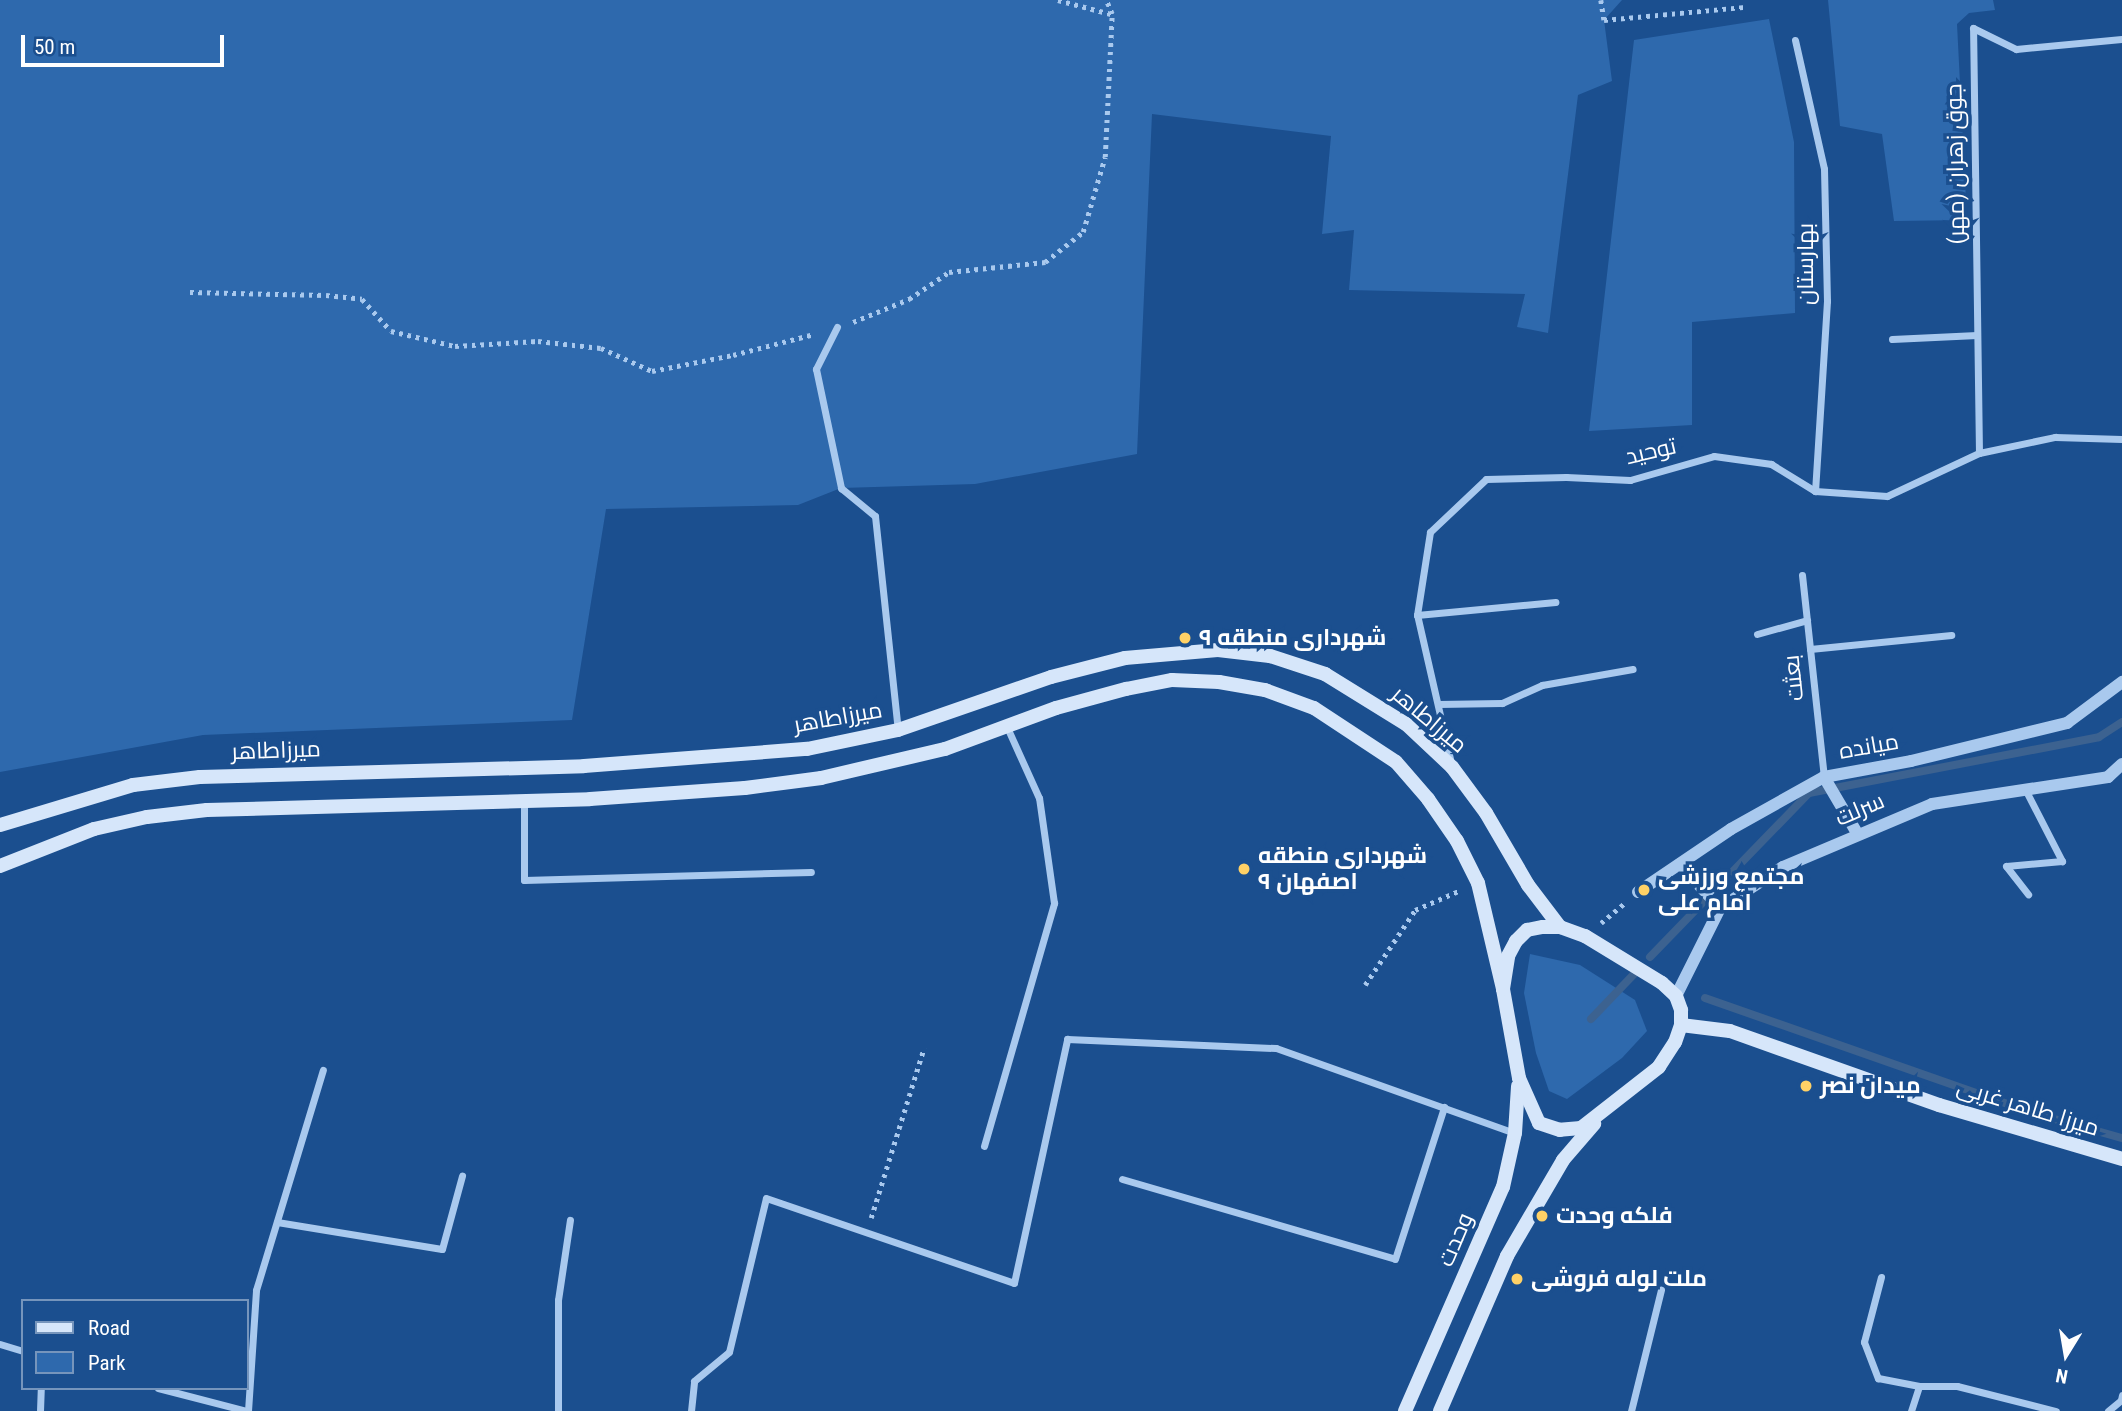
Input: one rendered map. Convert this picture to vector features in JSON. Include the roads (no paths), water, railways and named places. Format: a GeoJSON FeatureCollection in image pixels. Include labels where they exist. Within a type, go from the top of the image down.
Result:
{"type":"FeatureCollection","features":[{"type":"Feature","properties":{"kind":"main road","name":"میرزاطاهر"},"geometry":{"type":"LineString","coordinates":[[0,825],[134,785],[201,777],[584,766],[807,749],[898,730],[1051,677],[1125,658],[1218,650],[1270,656],[1325,674],[1406,724],[1452,767],[1486,813],[1528,885],[1560,927]]}},
{"type":"Feature","properties":{"kind":"main road"},"geometry":{"type":"LineString","coordinates":[[0,866],[94,829],[147,817],[269,807],[524,801],[745,788],[821,778],[945,749],[1126,689],[1172,680],[1219,682],[1265,690],[1314,708],[1396,762],[1428,799],[1457,841],[1478,883],[1503,989],[1519,1078],[1539,1123],[1560,1130],[1581,1128],[1600,1116],[1660,1067],[1675,1042],[1681,1025],[1681,1010],[1676,996],[1662,983],[1586,936],[1560,927],[1527,930],[1516,941],[1508,956],[1503,989]]}},
{"type":"Feature","properties":{"kind":"main road","name":"میرزا طاهر غربی"},"geometry":{"type":"LineString","coordinates":[[1681,1025],[1730,1031],[1939,1105],[2122,1159]]}},
{"type":"Feature","properties":{"kind":"main road","name":"وحدت"},"geometry":{"type":"LineString","coordinates":[[1405,1411],[1503,1187],[1515,1132],[1519,1078]]}},
{"type":"Feature","properties":{"kind":"main road"},"geometry":{"type":"LineString","coordinates":[[1440,1411],[1513,1245],[1563,1160],[1600,1116]]}},
{"type":"Feature","properties":{"kind":"street","name":"جوق زهران (مهر)"},"geometry":{"type":"LineString","coordinates":[[1979,453],[1973,27],[2016,49],[2122,39]]}},
{"type":"Feature","properties":{"kind":"street","name":"بهارستان"},"geometry":{"type":"LineString","coordinates":[[1794,40],[1824,169],[1827,301],[1815,491]]}},
{"type":"Feature","properties":{"kind":"street"},"geometry":{"type":"LineString","coordinates":[[837,327],[816,369],[841,488],[876,516],[898,730]]}},
{"type":"Feature","properties":{"kind":"street"},"geometry":{"type":"LineString","coordinates":[[1892,339],[1977,335]]}},
{"type":"Feature","properties":{"kind":"street","name":"توحید"},"geometry":{"type":"LineString","coordinates":[[1452,767],[1417,615],[1430,532],[1486,479],[1566,477],[1630,480],[1714,456],[1771,464],[1815,491],[1887,496],[1979,453],[2055,437],[2122,439]]}},
{"type":"Feature","properties":{"kind":"street","name":"بعثت"},"geometry":{"type":"LineString","coordinates":[[1802,575],[1824,778]]}},
{"type":"Feature","properties":{"kind":"street"},"geometry":{"type":"LineString","coordinates":[[1417,615],[1555,602]]}},
{"type":"Feature","properties":{"kind":"street"},"geometry":{"type":"LineString","coordinates":[[1757,634],[1807,620]]}},
{"type":"Feature","properties":{"kind":"street"},"geometry":{"type":"LineString","coordinates":[[1810,649],[1951,635]]}},
{"type":"Feature","properties":{"kind":"street"},"geometry":{"type":"LineString","coordinates":[[1438,704],[1502,703],[1542,685],[1633,669]]}},
{"type":"Feature","properties":{"kind":"street","name":"میانده"},"geometry":{"type":"LineString","coordinates":[[1639,892],[1731,829],[1824,778],[1911,761],[2067,723],[2122,682]]}},
{"type":"Feature","properties":{"kind":"street"},"geometry":{"type":"LineString","coordinates":[[984,1146],[1054,903],[1040,798],[1007,727]]}},
{"type":"Feature","properties":{"kind":"street","name":"سرلت"},"geometry":{"type":"LineString","coordinates":[[1718,906],[1783,867],[1932,804],[2108,777],[2122,764]]}},
{"type":"Feature","properties":{"kind":"street"},"geometry":{"type":"LineString","coordinates":[[1824,778],[1857,834]]}},
{"type":"Feature","properties":{"kind":"street"},"geometry":{"type":"LineString","coordinates":[[2026,791],[2062,861],[2006,866],[2028,894]]}},
{"type":"Feature","properties":{"kind":"street"},"geometry":{"type":"LineString","coordinates":[[524,801],[524,880],[811,873]]}},
{"type":"Feature","properties":{"kind":"street"},"geometry":{"type":"LineString","coordinates":[[1676,996],[1718,906],[1680,864]]}},
{"type":"Feature","properties":{"kind":"street"},"geometry":{"type":"LineString","coordinates":[[691,1411],[694,1381],[729,1352],[766,1198],[1014,1283],[1067,1039],[1276,1048],[1515,1132]]}},
{"type":"Feature","properties":{"kind":"street"},"geometry":{"type":"LineString","coordinates":[[166,1390],[247,1411],[256,1290],[323,1070]]}},
{"type":"Feature","properties":{"kind":"street"},"geometry":{"type":"LineString","coordinates":[[1122,1179],[1395,1259],[1444,1107]]}},
{"type":"Feature","properties":{"kind":"street"},"geometry":{"type":"LineString","coordinates":[[276,1222],[442,1249],[461,1176]]}},
{"type":"Feature","properties":{"kind":"street"},"geometry":{"type":"LineString","coordinates":[[558,1411],[558,1300],[570,1220]]}},
{"type":"Feature","properties":{"kind":"street"},"geometry":{"type":"LineString","coordinates":[[1881,1278],[1864,1342],[1878,1378],[1919,1386],[1957,1386],[2056,1411]]}},
{"type":"Feature","properties":{"kind":"street"},"geometry":{"type":"LineString","coordinates":[[1631,1411],[1661,1290]]}},
{"type":"Feature","properties":{"kind":"street"},"geometry":{"type":"LineString","coordinates":[[0,1344],[21,1350]]}},
{"type":"Feature","properties":{"kind":"street"},"geometry":{"type":"LineString","coordinates":[[1911,1411],[1919,1386]]}},
{"type":"Feature","properties":{"kind":"street"},"geometry":{"type":"LineString","coordinates":[[40,1411],[41,1390]]}},
{"type":"Feature","properties":{"kind":"street"},"geometry":{"type":"LineString","coordinates":[[2108,1411],[2122,1395]]}},
{"type":"Feature","properties":{"kind":"waterway"},"geometry":{"type":"LineString","coordinates":[[1650,957],[1809,793],[2099,737],[2122,722]]}},
{"type":"Feature","properties":{"kind":"waterway"},"geometry":{"type":"LineString","coordinates":[[1591,1019],[1636,972]]}},
{"type":"Feature","properties":{"kind":"waterway"},"geometry":{"type":"LineString","coordinates":[[1705,998],[2030,1112],[2122,1138]]}},
{"type":"Feature","properties":{"kind":"place","name":"شهرداری منطقه ۹"},"geometry":{"type":"Point","coordinates":[1185,638]}},
{"type":"Feature","properties":{"kind":"place","name":"شهرداری منطقه ۹ اصفهان"},"geometry":{"type":"Point","coordinates":[1244,869]}},
{"type":"Feature","properties":{"kind":"place","name":"مجتمع ورزشی امام علی"},"geometry":{"type":"Point","coordinates":[1644,890]}},
{"type":"Feature","properties":{"kind":"place","name":"میدان نصر"},"geometry":{"type":"Point","coordinates":[1806,1086]}},
{"type":"Feature","properties":{"kind":"place","name":"فلکه وحدت"},"geometry":{"type":"Point","coordinates":[1542,1216]}},
{"type":"Feature","properties":{"kind":"place","name":"ملت لوله فروشی"},"geometry":{"type":"Point","coordinates":[1517,1279]}}]}
